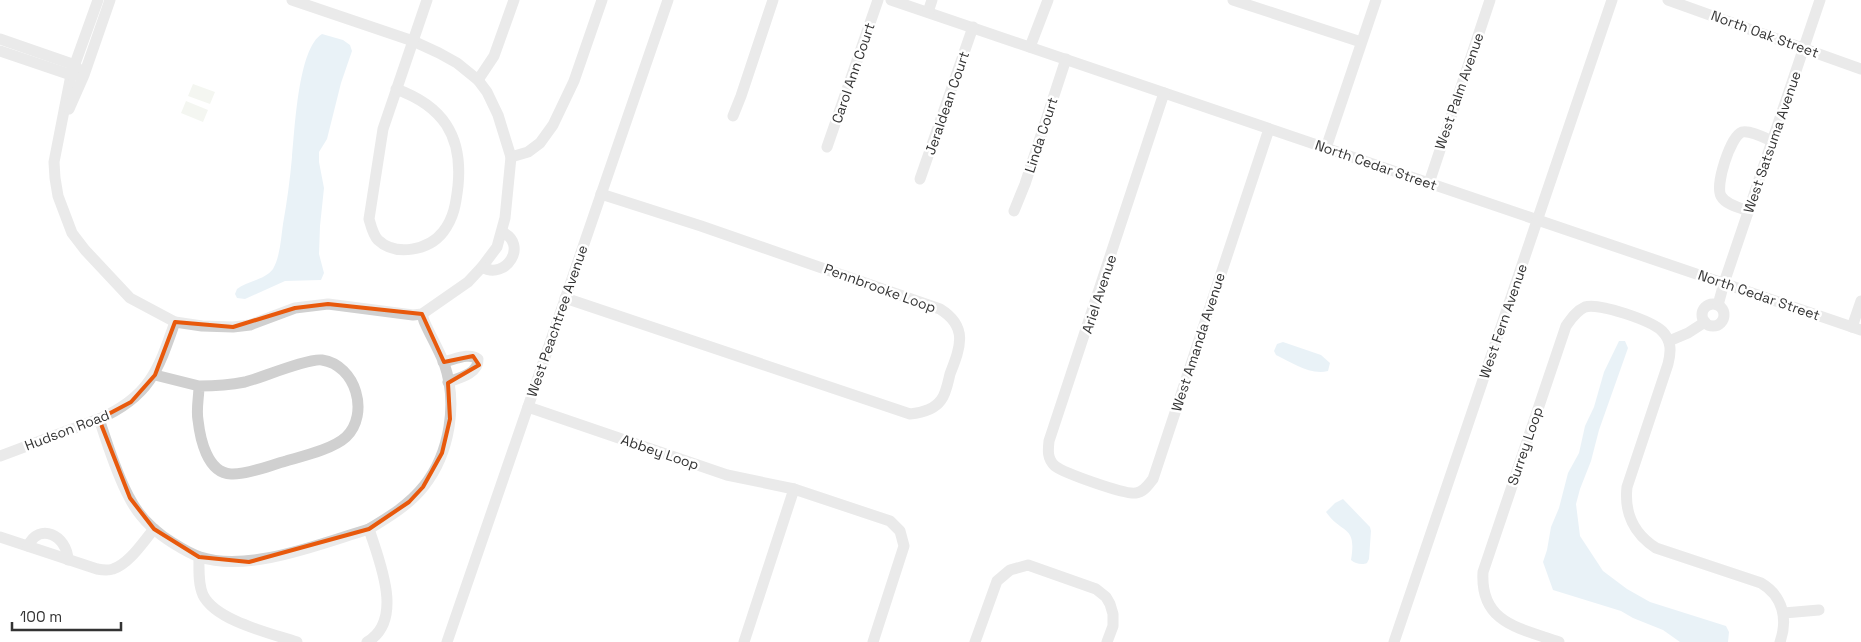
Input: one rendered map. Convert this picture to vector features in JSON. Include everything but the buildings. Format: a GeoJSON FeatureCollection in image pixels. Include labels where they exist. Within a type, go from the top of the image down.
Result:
{"type":"FeatureCollection","features":[{"type":"Feature","properties":{"kind":"street"},"geometry":{"type":"LineString","coordinates":[[98,0],[73,70],[54,162],[55,178],[58,196],[72,233],[85,250],[130,298],[175,322],[202,326],[233,327],[250,324],[295,308],[328,304],[412,315],[422,314],[468,282],[482,268],[497,247],[502,232],[510,184],[512,157],[498,115],[487,92],[478,80],[457,63],[413,41],[292,0]]}},
{"type":"Feature","properties":{"kind":"street"},"geometry":{"type":"LineString","coordinates":[[60,131],[84,75],[110,0]]}},
{"type":"Feature","properties":{"kind":"street"},"geometry":{"type":"LineString","coordinates":[[396,89],[413,95],[429,105],[446,125],[456,145],[459,163],[456,206],[452,220],[442,234],[426,246],[411,250],[390,248],[378,240],[369,219],[383,128],[396,89],[427,0]]}},
{"type":"Feature","properties":{"kind":"street"},"geometry":{"type":"LineString","coordinates":[[478,80],[494,56],[514,0]]}},
{"type":"Feature","properties":{"kind":"street"},"geometry":{"type":"LineString","coordinates":[[512,157],[528,152],[540,142],[553,125],[572,88],[602,0]]}},
{"type":"Feature","properties":{"kind":"street","name":"West Peachtree Avenue"},"geometry":{"type":"LineString","coordinates":[[446,642],[668,0]]}},
{"type":"Feature","properties":{"kind":"street"},"geometry":{"type":"LineString","coordinates":[[733,116],[742,96],[773,0]]}},
{"type":"Feature","properties":{"kind":"street","name":"Carol Ann Court"},"geometry":{"type":"LineString","coordinates":[[827,147],[878,0]]}},
{"type":"Feature","properties":{"kind":"street","name":"North Cedar Street"},"geometry":{"type":"LineString","coordinates":[[890,0],[1856,328]]}},
{"type":"Feature","properties":{"kind":"street"},"geometry":{"type":"LineString","coordinates":[[928,12],[932,0]]}},
{"type":"Feature","properties":{"kind":"street"},"geometry":{"type":"LineString","coordinates":[[1030,47],[1048,0]]}},
{"type":"Feature","properties":{"kind":"street"},"geometry":{"type":"LineString","coordinates":[[1233,0],[1361,42]]}},
{"type":"Feature","properties":{"kind":"street"},"geometry":{"type":"LineString","coordinates":[[1326,148],[1376,0]]}},
{"type":"Feature","properties":{"kind":"street","name":"West Palm Avenue"},"geometry":{"type":"LineString","coordinates":[[1428,183],[1490,0]]}},
{"type":"Feature","properties":{"kind":"street","name":"West Fern Avenue"},"geometry":{"type":"LineString","coordinates":[[1394,642],[1612,0]]}},
{"type":"Feature","properties":{"kind":"street","name":"North Oak Street"},"geometry":{"type":"LineString","coordinates":[[1668,0],[1861,69]]}},
{"type":"Feature","properties":{"kind":"street","name":"West Satsuma Avenue"},"geometry":{"type":"LineString","coordinates":[[1724,283],[1820,0]]}},
{"type":"Feature","properties":{"kind":"street","name":"Jeraldean Court"},"geometry":{"type":"LineString","coordinates":[[920,179],[973,27]]}},
{"type":"Feature","properties":{"kind":"street"},"geometry":{"type":"LineString","coordinates":[[0,39],[84,75]]}},
{"type":"Feature","properties":{"kind":"street"},"geometry":{"type":"LineString","coordinates":[[0,51],[73,70]]}},
{"type":"Feature","properties":{"kind":"street","name":"Linda Court"},"geometry":{"type":"LineString","coordinates":[[1014,212],[1066,59]]}},
{"type":"Feature","properties":{"kind":"street","name":"Ariel Avenue"},"geometry":{"type":"LineString","coordinates":[[1082,478],[1055,466],[1048,452],[1049,441],[1149,144],[1164,93]]}},
{"type":"Feature","properties":{"kind":"street","name":"West Amanda Avenue"},"geometry":{"type":"LineString","coordinates":[[1082,478],[1128,493],[1144,490],[1153,478],[1269,129]]}},
{"type":"Feature","properties":{"kind":"street"},"geometry":{"type":"LineString","coordinates":[[1748,211],[1724,200],[1721,195],[1719,184],[1726,161],[1734,139],[1742,132],[1772,141]]}},
{"type":"Feature","properties":{"kind":"street","name":"Pennbrooke Loop"},"geometry":{"type":"LineString","coordinates":[[565,298],[910,414],[933,408],[941,400],[959,349],[960,334],[958,326],[952,316],[940,309],[735,237],[601,194]]}},
{"type":"Feature","properties":{"kind":"street"},"geometry":{"type":"LineString","coordinates":[[482,268],[492,271],[508,264],[514,253],[513,240],[502,232]]}},
{"type":"Feature","properties":{"kind":"street"},"geometry":{"type":"LineString","coordinates":[[1718,305],[1724,283]]}},
{"type":"Feature","properties":{"kind":"street"},"geometry":{"type":"LineString","coordinates":[[1856,328],[1861,301]]}},
{"type":"Feature","properties":{"kind":"street"},"geometry":{"type":"LineString","coordinates":[[1710,305],[1718,305],[1724,311],[1722,322],[1719,324],[1712,326],[1705,322],[1703,316],[1704,308],[1710,305]]}},
{"type":"Feature","properties":{"kind":"street","name":"Surrey Loop"},"geometry":{"type":"LineString","coordinates":[[1559,642],[1502,620],[1492,611],[1485,599],[1482,586],[1485,565],[1566,326],[1576,312],[1585,307],[1601,307],[1650,323],[1662,331],[1669,341]]}},
{"type":"Feature","properties":{"kind":"street"},"geometry":{"type":"LineString","coordinates":[[99,420],[118,473],[130,498],[143,518],[167,540],[199,557],[224,562],[248,562],[280,555],[370,529],[409,502],[423,487],[436,468],[448,435],[450,419],[448,382],[443,362],[422,314]]}},
{"type":"Feature","properties":{"kind":"street","name":"Hudson Road"},"geometry":{"type":"LineString","coordinates":[[0,456],[99,420],[131,402],[155,375],[175,322]]}},
{"type":"Feature","properties":{"kind":"street"},"geometry":{"type":"LineString","coordinates":[[1705,322],[1688,333],[1669,341],[1671,352],[1668,364],[1627,487],[1627,506],[1630,519],[1638,533],[1656,548],[1761,583],[1769,588],[1780,602],[1784,613],[1784,625],[1780,642]]}},
{"type":"Feature","properties":{"kind":"street"},"geometry":{"type":"LineString","coordinates":[[443,362],[468,356],[473,356],[478,360],[479,365],[476,370],[448,382]]}},
{"type":"Feature","properties":{"kind":"street"},"geometry":{"type":"LineString","coordinates":[[155,375],[199,386],[217,386],[245,382],[319,360],[338,366],[347,374],[357,396],[359,411],[356,425],[338,444],[289,460],[230,474],[219,470],[210,461],[204,450],[197,418],[199,386]]}},
{"type":"Feature","properties":{"kind":"street","name":"Abbey Loop"},"geometry":{"type":"LineString","coordinates":[[528,407],[727,475],[794,489],[884,518],[896,525],[900,531],[904,546],[873,642]]}},
{"type":"Feature","properties":{"kind":"street"},"geometry":{"type":"LineString","coordinates":[[744,642],[794,489]]}},
{"type":"Feature","properties":{"kind":"street"},"geometry":{"type":"LineString","coordinates":[[367,642],[371,640],[385,622],[388,602],[370,529]]}},
{"type":"Feature","properties":{"kind":"street"},"geometry":{"type":"LineString","coordinates":[[0,537],[96,570],[115,569],[126,561],[154,530]]}},
{"type":"Feature","properties":{"kind":"street"},"geometry":{"type":"LineString","coordinates":[[28,546],[36,536],[46,533],[55,536],[64,543],[68,552],[68,560]]}},
{"type":"Feature","properties":{"kind":"street"},"geometry":{"type":"LineString","coordinates":[[199,557],[201,588],[212,608],[226,617],[297,642]]}},
{"type":"Feature","properties":{"kind":"street"},"geometry":{"type":"LineString","coordinates":[[975,642],[997,581],[1010,570],[1028,565],[1096,589],[1106,597],[1113,614],[1113,626],[1108,642]]}},
{"type":"Feature","properties":{"kind":"street"},"geometry":{"type":"LineString","coordinates":[[1784,613],[1819,610]]}},
{"type":"Feature","properties":{"kind":"highlighted area"},"geometry":{"type":"Polygon","coordinates":[[[328,304],[422,314],[444,362],[473,356],[479,365],[448,383],[450,419],[442,453],[423,487],[409,502],[369,529],[249,562],[199,557],[154,529],[130,498],[99,419],[131,402],[155,375],[175,322],[233,327],[295,308],[328,304]]]}},
{"type":"Feature","properties":{"kind":"shaded area"},"geometry":{"type":"Polygon","coordinates":[[[193,84],[215,92],[210,104],[188,96],[193,84]]]}},
{"type":"Feature","properties":{"kind":"shaded area"},"geometry":{"type":"Polygon","coordinates":[[[186,101],[208,110],[203,122],[181,113],[186,101]]]}},
{"type":"Feature","properties":{"kind":"water"},"geometry":{"type":"Polygon","coordinates":[[[322,34],[343,40],[350,45],[352,51],[341,83],[327,139],[319,152],[324,188],[319,254],[324,273],[321,280],[285,281],[245,299],[237,298],[235,294],[237,289],[270,273],[277,259],[288,190],[299,90],[308,55],[314,42],[322,34]]]}},
{"type":"Feature","properties":{"kind":"water"},"geometry":{"type":"Polygon","coordinates":[[[1619,341],[1625,341],[1628,348],[1599,430],[1591,461],[1576,504],[1580,536],[1603,571],[1627,589],[1650,602],[1726,626],[1729,632],[1728,642],[1680,642],[1663,630],[1621,611],[1553,590],[1543,562],[1551,527],[1559,508],[1568,473],[1579,453],[1585,426],[1594,407],[1604,372],[1619,341]]]}},
{"type":"Feature","properties":{"kind":"water"},"geometry":{"type":"Polygon","coordinates":[[[1283,342],[1321,355],[1330,363],[1328,371],[1315,372],[1308,370],[1276,355],[1274,351],[1277,344],[1283,342]]]}},
{"type":"Feature","properties":{"kind":"water"},"geometry":{"type":"Polygon","coordinates":[[[1343,499],[1370,527],[1369,559],[1365,564],[1351,560],[1352,541],[1350,535],[1326,512],[1335,503],[1343,499]]]}}]}
